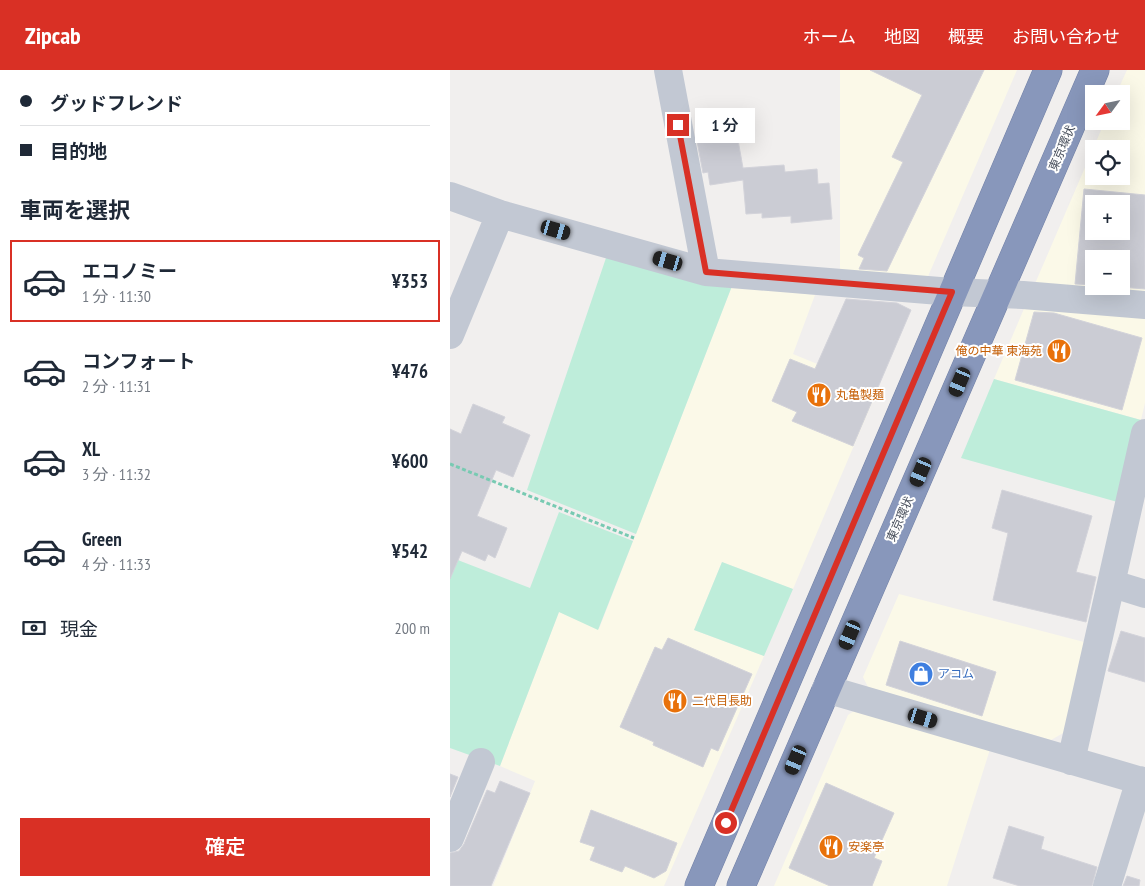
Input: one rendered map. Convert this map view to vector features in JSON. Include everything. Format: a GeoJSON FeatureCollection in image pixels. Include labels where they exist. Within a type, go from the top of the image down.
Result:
{"type":"FeatureCollection","features":[{"type":"Feature","properties":{"kind":"highway"},"geometry":{"type":"LineString","coordinates":[[699,886],[1048,70]]}},
{"type":"Feature","properties":{"kind":"highway","name":"東京環状"},"geometry":{"type":"LineString","coordinates":[[741,886],[1095,70]]}},
{"type":"Feature","properties":{"kind":"street"},"geometry":{"type":"LineString","coordinates":[[668,70],[706,272]]}},
{"type":"Feature","properties":{"kind":"street"},"geometry":{"type":"LineString","coordinates":[[450,196],[500,214],[706,272],[952,292],[1145,305]]}},
{"type":"Feature","properties":{"kind":"street"},"geometry":{"type":"LineString","coordinates":[[450,335],[500,214]]}},
{"type":"Feature","properties":{"kind":"street"},"geometry":{"type":"LineString","coordinates":[[1071,761],[1113,584],[1144,439]]}},
{"type":"Feature","properties":{"kind":"street"},"geometry":{"type":"LineString","coordinates":[[1113,584],[1145,594]]}},
{"type":"Feature","properties":{"kind":"street"},"geometry":{"type":"LineString","coordinates":[[826,689],[1143,781],[1107,886]]}},
{"type":"Feature","properties":{"kind":"street"},"geometry":{"type":"LineString","coordinates":[[450,838],[481,762]]}},
{"type":"Feature","properties":{"kind":"path"},"geometry":{"type":"LineString","coordinates":[[450,464],[634,538]]}},
{"type":"Feature","properties":{"kind":"shaded area"},"geometry":{"type":"Polygon","coordinates":[[[840,70],[1017,70],[926,281],[840,272],[840,70]]]}},
{"type":"Feature","properties":{"kind":"shaded area"},"geometry":{"type":"Polygon","coordinates":[[[1127,70],[1145,70],[1145,295],[1130,294],[1130,250],[1085,250],[1085,290],[1034,286],[1085,167],[1085,185],[1130,185],[1130,140],[1097,140],[1101,130],[1130,130],[1130,85],[1120,85],[1127,70]]]}},
{"type":"Feature","properties":{"kind":"shaded area"},"geometry":{"type":"Polygon","coordinates":[[[732,286],[815,295],[793,354],[878,389],[793,589],[722,562],[694,630],[764,656],[664,886],[493,886],[535,781],[500,766],[559,612],[599,629],[732,286]]]}},
{"type":"Feature","properties":{"kind":"shaded area"},"geometry":{"type":"Polygon","coordinates":[[[1026,304],[1145,316],[1145,403],[1141,420],[994,379],[1026,304]]]}},
{"type":"Feature","properties":{"kind":"shaded area"},"geometry":{"type":"Polygon","coordinates":[[[899,594],[1088,643],[1065,732],[1051,740],[868,687],[863,677],[899,594]]]}},
{"type":"Feature","properties":{"kind":"shaded area"},"geometry":{"type":"Polygon","coordinates":[[[860,707],[992,743],[947,886],[774,886],[848,715],[860,707]]]}},
{"type":"Feature","properties":{"kind":"green space"},"geometry":{"type":"Polygon","coordinates":[[[607,255],[732,286],[636,534],[527,490],[607,255]]]}},
{"type":"Feature","properties":{"kind":"green space"},"geometry":{"type":"Polygon","coordinates":[[[994,379],[1141,420],[1121,503],[961,458],[994,379]]]}},
{"type":"Feature","properties":{"kind":"green space"},"geometry":{"type":"Polygon","coordinates":[[[559,512],[633,541],[598,630],[559,612],[500,766],[450,748],[450,557],[530,588],[559,512]]]}},
{"type":"Feature","properties":{"kind":"green space"},"geometry":{"type":"Polygon","coordinates":[[[722,562],[793,589],[764,656],[694,630],[722,562]]]}},
{"type":"Feature","properties":{"kind":"building"},"geometry":{"type":"Polygon","coordinates":[[[870,70],[984,70],[887,271],[859,269],[864,258],[858,255],[903,162],[892,157],[922,95],[870,70]]]}},
{"type":"Feature","properties":{"kind":"building"},"geometry":{"type":"Polygon","coordinates":[[[736,129],[743,168],[784,165],[785,172],[817,169],[818,184],[829,183],[832,219],[791,223],[791,216],[762,218],[762,213],[746,214],[743,180],[710,185],[708,172],[703,173],[696,136],[736,129]]]}},
{"type":"Feature","properties":{"kind":"building"},"geometry":{"type":"Polygon","coordinates":[[[1084,189],[1145,195],[1145,289],[1130,288],[1130,250],[1085,250],[1085,285],[1075,284],[1084,189]]]}},
{"type":"Feature","properties":{"kind":"building"},"geometry":{"type":"Polygon","coordinates":[[[846,299],[897,303],[911,310],[853,446],[792,421],[797,412],[772,401],[790,359],[815,369],[846,299]]]}},
{"type":"Feature","properties":{"kind":"building"},"geometry":{"type":"Polygon","coordinates":[[[1034,312],[1054,313],[1142,338],[1122,410],[1015,380],[1034,312]]]}},
{"type":"Feature","properties":{"kind":"building"},"geometry":{"type":"Polygon","coordinates":[[[473,404],[505,417],[502,423],[530,435],[513,477],[496,470],[477,516],[507,528],[495,558],[488,554],[485,561],[462,551],[450,579],[450,429],[461,434],[473,404]]]}},
{"type":"Feature","properties":{"kind":"building"},"geometry":{"type":"Polygon","coordinates":[[[1002,490],[1092,516],[1076,572],[1096,577],[1086,622],[993,600],[1008,533],[992,528],[1002,490]]]}},
{"type":"Feature","properties":{"kind":"building"},"geometry":{"type":"Polygon","coordinates":[[[1121,631],[1145,638],[1145,682],[1108,671],[1121,631]]]}},
{"type":"Feature","properties":{"kind":"building"},"geometry":{"type":"Polygon","coordinates":[[[668,638],[752,674],[718,751],[711,748],[703,767],[653,745],[654,742],[620,727],[655,647],[662,650],[668,638]]]}},
{"type":"Feature","properties":{"kind":"building"},"geometry":{"type":"Polygon","coordinates":[[[900,641],[996,672],[982,716],[886,685],[900,641]]]}},
{"type":"Feature","properties":{"kind":"building"},"geometry":{"type":"Polygon","coordinates":[[[450,774],[458,777],[450,797],[450,774]]]}},
{"type":"Feature","properties":{"kind":"building"},"geometry":{"type":"Polygon","coordinates":[[[500,781],[530,793],[491,886],[450,886],[450,853],[459,851],[464,844],[487,790],[495,793],[500,781]]]}},
{"type":"Feature","properties":{"kind":"building"},"geometry":{"type":"Polygon","coordinates":[[[826,783],[894,813],[874,858],[882,861],[872,886],[830,886],[789,868],[826,783]]]}},
{"type":"Feature","properties":{"kind":"building"},"geometry":{"type":"Polygon","coordinates":[[[591,810],[677,843],[666,871],[654,878],[625,866],[622,872],[590,860],[595,847],[580,842],[591,810]]]}},
{"type":"Feature","properties":{"kind":"building"},"geometry":{"type":"Polygon","coordinates":[[[1009,826],[1044,837],[1041,849],[1097,867],[1092,886],[1020,886],[993,878],[1009,826]]]}},
{"type":"Feature","properties":{"kind":"building"},"geometry":{"type":"Polygon","coordinates":[[[1127,876],[1140,880],[1139,886],[1123,886],[1127,876]]]}},
{"type":"Feature","properties":{"kind":"place","name":"俺の中華 東海苑"},"geometry":{"type":"Point","coordinates":[1059,351]}},
{"type":"Feature","properties":{"kind":"place","name":"丸亀製麺"},"geometry":{"type":"Point","coordinates":[819,395]}},
{"type":"Feature","properties":{"kind":"place","name":"アコム"},"geometry":{"type":"Point","coordinates":[921,674]}},
{"type":"Feature","properties":{"kind":"place","name":"二代目長助"},"geometry":{"type":"Point","coordinates":[675,701]}},
{"type":"Feature","properties":{"kind":"place","name":"安楽亭"},"geometry":{"type":"Point","coordinates":[831,847]}},
{"type":"Feature","properties":{"kind":"route"},"geometry":{"type":"LineString","coordinates":[[678,125],[706,272],[952,292],[726,823]]}}]}
